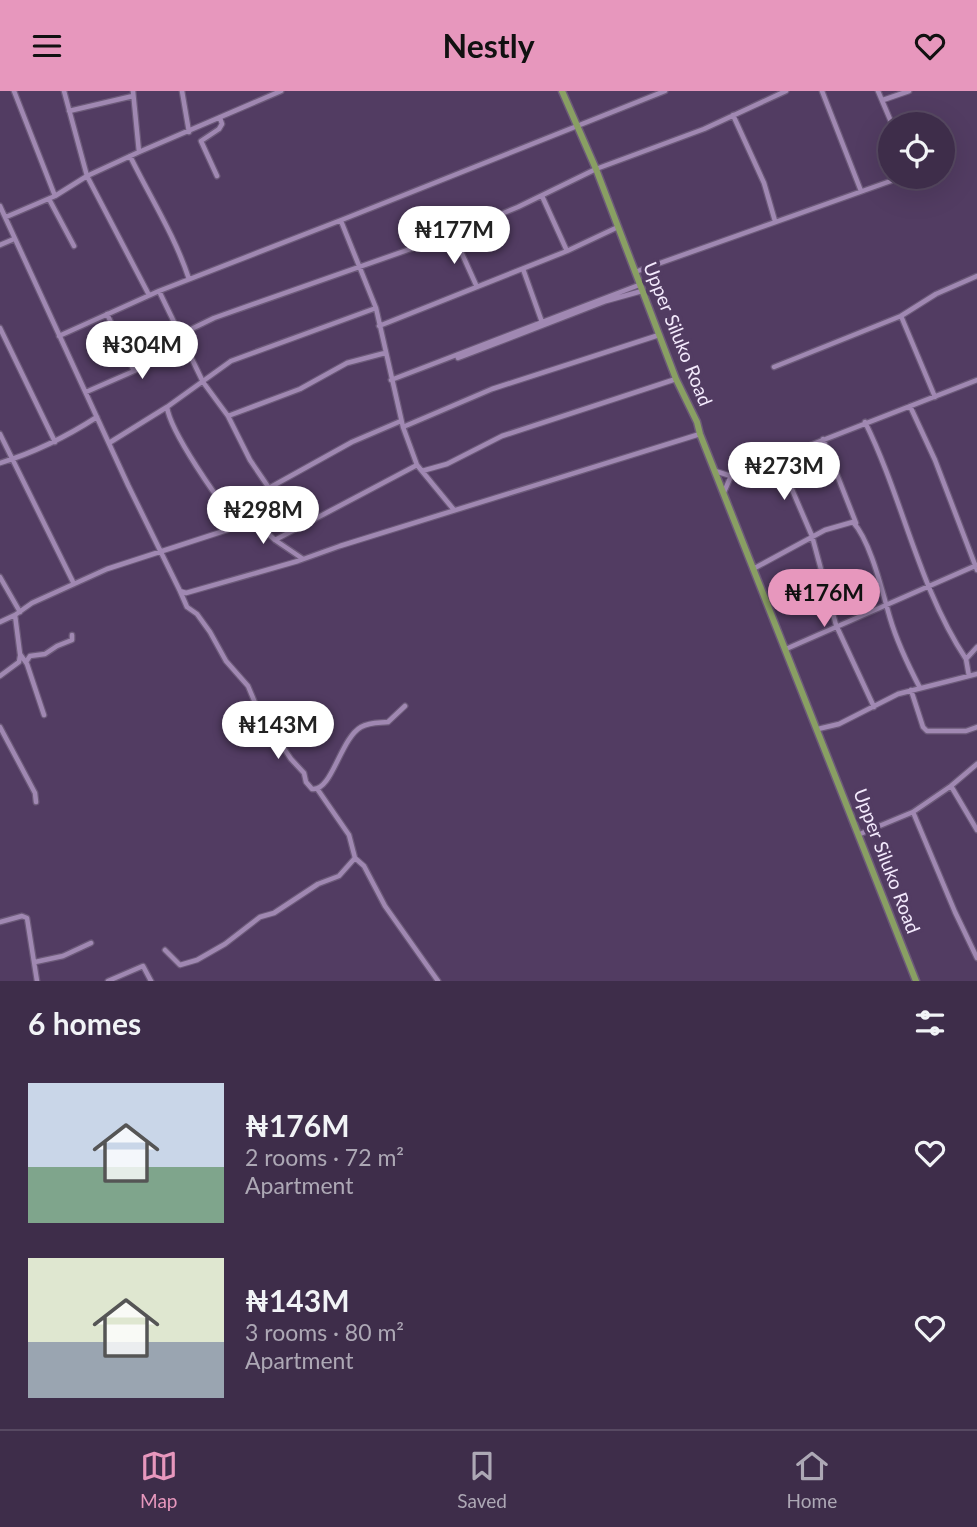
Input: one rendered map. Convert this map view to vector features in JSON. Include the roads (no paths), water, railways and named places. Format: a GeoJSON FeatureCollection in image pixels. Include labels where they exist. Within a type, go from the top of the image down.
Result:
{"type":"FeatureCollection","features":[{"type":"Feature","properties":{"kind":"main road","name":"Upper Siluko Road"},"geometry":{"type":"LineString","coordinates":[[562,91],[596,169],[676,379],[697,422],[916,981]]}},
{"type":"Feature","properties":{"kind":"street"},"geometry":{"type":"LineString","coordinates":[[14,91],[55,196]]}},
{"type":"Feature","properties":{"kind":"street"},"geometry":{"type":"LineString","coordinates":[[64,91],[87,176],[149,295]]}},
{"type":"Feature","properties":{"kind":"street"},"geometry":{"type":"LineString","coordinates":[[182,91],[189,132]]}},
{"type":"Feature","properties":{"kind":"street"},"geometry":{"type":"LineString","coordinates":[[6,217],[49,199],[87,176],[130,156],[281,91]]}},
{"type":"Feature","properties":{"kind":"street"},"geometry":{"type":"LineString","coordinates":[[59,336],[149,295],[664,91]]}},
{"type":"Feature","properties":{"kind":"street"},"geometry":{"type":"LineString","coordinates":[[179,335],[214,318],[453,234],[542,196],[596,169],[704,129],[786,91]]}},
{"type":"Feature","properties":{"kind":"street"},"geometry":{"type":"LineString","coordinates":[[822,91],[861,191]]}},
{"type":"Feature","properties":{"kind":"street"},"geometry":{"type":"LineString","coordinates":[[878,91],[888,112]]}},
{"type":"Feature","properties":{"kind":"street"},"geometry":{"type":"LineString","coordinates":[[883,100],[909,91]]}},
{"type":"Feature","properties":{"kind":"street"},"geometry":{"type":"LineString","coordinates":[[69,111],[133,94],[139,152]]}},
{"type":"Feature","properties":{"kind":"street"},"geometry":{"type":"LineString","coordinates":[[733,115],[764,183],[775,221]]}},
{"type":"Feature","properties":{"kind":"street"},"geometry":{"type":"LineString","coordinates":[[217,176],[201,141],[219,129],[222,124],[220,118]]}},
{"type":"Feature","properties":{"kind":"street"},"geometry":{"type":"LineString","coordinates":[[130,156],[176,242],[189,279]]}},
{"type":"Feature","properties":{"kind":"street"},"geometry":{"type":"LineString","coordinates":[[635,272],[878,185]]}},
{"type":"Feature","properties":{"kind":"street"},"geometry":{"type":"LineString","coordinates":[[542,196],[567,251]]}},
{"type":"Feature","properties":{"kind":"street"},"geometry":{"type":"LineString","coordinates":[[49,199],[74,246]]}},
{"type":"Feature","properties":{"kind":"street"},"geometry":{"type":"LineString","coordinates":[[0,206],[187,607],[197,614],[226,661],[248,686],[258,710],[291,759],[304,773],[306,782],[312,789],[318,790],[325,786],[341,752],[356,731],[373,722],[388,722],[405,706]]}},
{"type":"Feature","properties":{"kind":"street"},"geometry":{"type":"LineString","coordinates":[[341,221],[376,308],[402,424],[417,465],[454,510]]}},
{"type":"Feature","properties":{"kind":"street"},"geometry":{"type":"LineString","coordinates":[[379,326],[524,269],[618,227]]}},
{"type":"Feature","properties":{"kind":"street"},"geometry":{"type":"LineString","coordinates":[[453,234],[478,287]]}},
{"type":"Feature","properties":{"kind":"street"},"geometry":{"type":"LineString","coordinates":[[0,246],[14,239]]}},
{"type":"Feature","properties":{"kind":"street"},"geometry":{"type":"LineString","coordinates":[[524,269],[544,323]]}},
{"type":"Feature","properties":{"kind":"street"},"geometry":{"type":"LineString","coordinates":[[774,367],[901,316],[936,294],[977,277]]}},
{"type":"Feature","properties":{"kind":"street"},"geometry":{"type":"LineString","coordinates":[[391,380],[640,288]]}},
{"type":"Feature","properties":{"kind":"street"},"geometry":{"type":"LineString","coordinates":[[159,291],[203,382],[228,416],[250,460],[270,488]]}},
{"type":"Feature","properties":{"kind":"street"},"geometry":{"type":"LineString","coordinates":[[109,443],[167,407],[231,361],[376,308]]}},
{"type":"Feature","properties":{"kind":"street"},"geometry":{"type":"LineString","coordinates":[[107,314],[134,371]]}},
{"type":"Feature","properties":{"kind":"street"},"geometry":{"type":"LineString","coordinates":[[901,316],[935,397]]}},
{"type":"Feature","properties":{"kind":"street"},"geometry":{"type":"LineString","coordinates":[[458,358],[544,323]]}},
{"type":"Feature","properties":{"kind":"street"},"geometry":{"type":"LineString","coordinates":[[0,328],[55,442]]}},
{"type":"Feature","properties":{"kind":"street"},"geometry":{"type":"LineString","coordinates":[[0,622],[32,603],[107,569],[228,530],[237,521],[241,509],[250,499],[352,442],[492,389],[659,335]]}},
{"type":"Feature","properties":{"kind":"street"},"geometry":{"type":"LineString","coordinates":[[86,392],[134,371],[182,341]]}},
{"type":"Feature","properties":{"kind":"street"},"geometry":{"type":"LineString","coordinates":[[228,416],[300,389],[347,363],[385,353]]}},
{"type":"Feature","properties":{"kind":"street"},"geometry":{"type":"LineString","coordinates":[[422,471],[447,464],[502,436],[676,379]]}},
{"type":"Feature","properties":{"kind":"street"},"geometry":{"type":"LineString","coordinates":[[724,492],[731,477],[977,380]]}},
{"type":"Feature","properties":{"kind":"street"},"geometry":{"type":"LineString","coordinates":[[786,649],[836,625],[976,567],[935,460],[910,406]]}},
{"type":"Feature","properties":{"kind":"street"},"geometry":{"type":"LineString","coordinates":[[167,407],[172,422],[190,454],[220,502],[237,521]]}},
{"type":"Feature","properties":{"kind":"street"},"geometry":{"type":"LineString","coordinates":[[0,463],[34,452],[97,417]]}},
{"type":"Feature","properties":{"kind":"street"},"geometry":{"type":"LineString","coordinates":[[866,422],[884,459],[928,587],[966,659],[969,676]]}},
{"type":"Feature","properties":{"kind":"street"},"geometry":{"type":"LineString","coordinates":[[180,591],[188,592],[303,559],[700,433]]}},
{"type":"Feature","properties":{"kind":"street"},"geometry":{"type":"LineString","coordinates":[[0,434],[74,584]]}},
{"type":"Feature","properties":{"kind":"street"},"geometry":{"type":"LineString","coordinates":[[823,439],[905,657],[920,688]]}},
{"type":"Feature","properties":{"kind":"street"},"geometry":{"type":"LineString","coordinates":[[778,457],[812,536],[836,625],[874,707]]}},
{"type":"Feature","properties":{"kind":"street"},"geometry":{"type":"LineString","coordinates":[[275,540],[417,465]]}},
{"type":"Feature","properties":{"kind":"street"},"geometry":{"type":"LineString","coordinates":[[715,471],[731,477]]}},
{"type":"Feature","properties":{"kind":"street"},"geometry":{"type":"LineString","coordinates":[[241,509],[275,540],[303,559]]}},
{"type":"Feature","properties":{"kind":"street"},"geometry":{"type":"LineString","coordinates":[[753,569],[812,536],[850,521],[856,524],[859,530]]}},
{"type":"Feature","properties":{"kind":"street"},"geometry":{"type":"LineString","coordinates":[[0,577],[17,614],[20,654],[19,662],[0,676]]}},
{"type":"Feature","properties":{"kind":"street"},"geometry":{"type":"LineString","coordinates":[[26,663],[30,656],[45,654],[72,640],[72,635]]}},
{"type":"Feature","properties":{"kind":"street"},"geometry":{"type":"LineString","coordinates":[[966,659],[977,647]]}},
{"type":"Feature","properties":{"kind":"street"},"geometry":{"type":"LineString","coordinates":[[20,654],[26,663],[44,715]]}},
{"type":"Feature","properties":{"kind":"street"},"geometry":{"type":"LineString","coordinates":[[818,729],[837,726],[911,690],[942,685],[977,674]]}},
{"type":"Feature","properties":{"kind":"street"},"geometry":{"type":"LineString","coordinates":[[911,690],[923,727],[927,731],[966,730],[977,727]]}},
{"type":"Feature","properties":{"kind":"street"},"geometry":{"type":"LineString","coordinates":[[0,727],[35,793],[36,802]]}},
{"type":"Feature","properties":{"kind":"street"},"geometry":{"type":"LineString","coordinates":[[860,834],[913,812],[977,764]]}},
{"type":"Feature","properties":{"kind":"street"},"geometry":{"type":"LineString","coordinates":[[951,786],[977,830]]}},
{"type":"Feature","properties":{"kind":"street"},"geometry":{"type":"LineString","coordinates":[[318,790],[349,835],[355,857],[364,866],[385,905],[438,981]]}},
{"type":"Feature","properties":{"kind":"street"},"geometry":{"type":"LineString","coordinates":[[913,812],[977,958]]}},
{"type":"Feature","properties":{"kind":"street"},"geometry":{"type":"LineString","coordinates":[[165,950],[180,965],[189,964],[225,944],[260,917],[274,912],[318,884],[338,876],[355,857]]}},
{"type":"Feature","properties":{"kind":"street"},"geometry":{"type":"LineString","coordinates":[[0,922],[22,916],[27,918],[37,981]]}},
{"type":"Feature","properties":{"kind":"street"},"geometry":{"type":"LineString","coordinates":[[35,963],[63,956],[91,943]]}},
{"type":"Feature","properties":{"kind":"street"},"geometry":{"type":"LineString","coordinates":[[108,981],[143,966],[151,981]]}}]}
